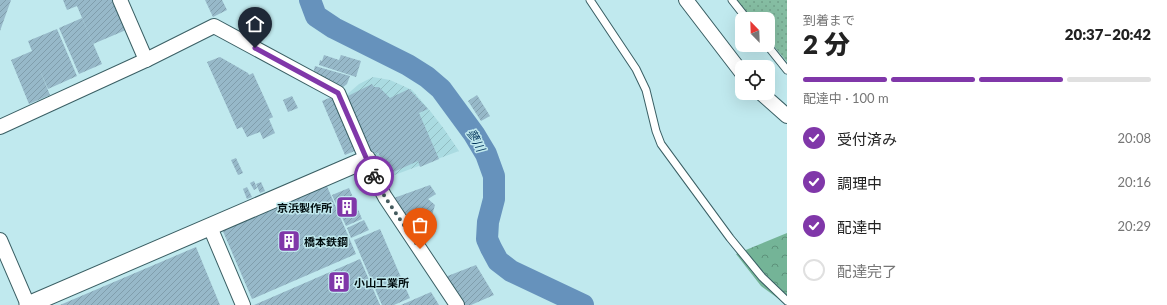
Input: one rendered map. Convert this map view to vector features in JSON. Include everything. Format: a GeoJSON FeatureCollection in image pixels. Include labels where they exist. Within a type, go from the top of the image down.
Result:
{"type":"FeatureCollection","features":[{"type":"Feature","properties":{"kind":"street"},"geometry":{"type":"LineString","coordinates":[[120,0],[146,60]]}},
{"type":"Feature","properties":{"kind":"street"},"geometry":{"type":"LineString","coordinates":[[686,0],[735,64]]}},
{"type":"Feature","properties":{"kind":"street"},"geometry":{"type":"LineString","coordinates":[[0,127],[146,60],[214,26],[338,93],[374,177],[385,197],[457,305]]}},
{"type":"Feature","properties":{"kind":"street"},"geometry":{"type":"LineString","coordinates":[[769,100],[787,116]]}},
{"type":"Feature","properties":{"kind":"street"},"geometry":{"type":"LineString","coordinates":[[0,240],[28,305],[367,159]]}},
{"type":"Feature","properties":{"kind":"street"},"geometry":{"type":"LineString","coordinates":[[210,227],[243,305]]}},
{"type":"Feature","properties":{"kind":"lane"},"geometry":{"type":"LineString","coordinates":[[590,0],[636,69],[646,90],[656,131],[661,144],[730,238],[762,277],[787,301]]}},
{"type":"Feature","properties":{"kind":"lane"},"geometry":{"type":"LineString","coordinates":[[732,0],[741,12]]}},
{"type":"Feature","properties":{"kind":"lane"},"geometry":{"type":"LineString","coordinates":[[773,52],[787,70]]}},
{"type":"Feature","properties":{"kind":"shaded area"},"geometry":{"type":"Polygon","coordinates":[[[373,77],[390,80],[412,90],[431,112],[459,151],[381,180],[343,98],[359,84],[373,77]]]}},
{"type":"Feature","properties":{"kind":"green space"},"geometry":{"type":"Polygon","coordinates":[[[736,0],[787,0],[787,62],[775,47],[775,12],[745,12],[736,0]]]}},
{"type":"Feature","properties":{"kind":"green space"},"geometry":{"type":"Polygon","coordinates":[[[787,233],[787,305],[761,286],[736,254],[787,233]]]}},
{"type":"Feature","properties":{"kind":"building"},"geometry":{"type":"Polygon","coordinates":[[[0,0],[11,0],[0,31],[0,0]]]}},
{"type":"Feature","properties":{"kind":"building"},"geometry":{"type":"Polygon","coordinates":[[[63,0],[113,0],[126,30],[93,44],[77,6],[67,10],[63,0]]]}},
{"type":"Feature","properties":{"kind":"building"},"geometry":{"type":"Polygon","coordinates":[[[205,0],[222,0],[227,10],[213,17],[205,0]]]}},
{"type":"Feature","properties":{"kind":"building"},"geometry":{"type":"Polygon","coordinates":[[[82,18],[102,64],[79,74],[59,28],[82,18]]]}},
{"type":"Feature","properties":{"kind":"building"},"geometry":{"type":"Polygon","coordinates":[[[57,29],[77,76],[48,89],[38,66],[50,95],[29,104],[11,60],[32,51],[28,41],[57,29]]]}},
{"type":"Feature","properties":{"kind":"building"},"geometry":{"type":"Polygon","coordinates":[[[324,55],[339,60],[341,55],[361,61],[356,77],[319,65],[320,60],[322,61],[324,55]]]}},
{"type":"Feature","properties":{"kind":"building"},"geometry":{"type":"Polygon","coordinates":[[[220,57],[249,75],[253,73],[273,117],[269,119],[275,133],[263,139],[260,132],[247,137],[242,127],[237,129],[207,62],[220,57]]]}},
{"type":"Feature","properties":{"kind":"building"},"geometry":{"type":"Polygon","coordinates":[[[315,66],[350,76],[347,84],[342,88],[313,74],[315,66]]]}},
{"type":"Feature","properties":{"kind":"building"},"geometry":{"type":"Polygon","coordinates":[[[372,84],[374,87],[379,87],[390,98],[409,89],[428,109],[419,113],[439,159],[420,167],[418,161],[389,174],[378,152],[372,154],[346,97],[372,84]]]}},
{"type":"Feature","properties":{"kind":"building"},"geometry":{"type":"Polygon","coordinates":[[[477,95],[490,116],[481,121],[468,101],[477,95]]]}},
{"type":"Feature","properties":{"kind":"building"},"geometry":{"type":"Polygon","coordinates":[[[292,96],[298,108],[288,112],[283,100],[292,96]]]}},
{"type":"Feature","properties":{"kind":"building"},"geometry":{"type":"Polygon","coordinates":[[[334,96],[357,150],[345,155],[322,101],[334,96]]]}},
{"type":"Feature","properties":{"kind":"building"},"geometry":{"type":"Polygon","coordinates":[[[236,158],[243,173],[238,175],[231,160],[236,158]]]}},
{"type":"Feature","properties":{"kind":"building"},"geometry":{"type":"Polygon","coordinates":[[[254,181],[257,188],[254,190],[250,183],[254,181]]]}},
{"type":"Feature","properties":{"kind":"building"},"geometry":{"type":"Polygon","coordinates":[[[261,182],[265,191],[260,193],[256,184],[261,182]]]}},
{"type":"Feature","properties":{"kind":"building","name":"橋本鉄鋼"},"geometry":{"type":"Polygon","coordinates":[[[326,184],[356,254],[252,299],[222,229],[326,184]]]}},
{"type":"Feature","properties":{"kind":"building"},"geometry":{"type":"Polygon","coordinates":[[[430,185],[436,194],[428,199],[435,205],[430,222],[416,230],[394,198],[430,185]]]}},
{"type":"Feature","properties":{"kind":"building"},"geometry":{"type":"Polygon","coordinates":[[[247,187],[252,197],[247,199],[243,189],[247,187]]]}},
{"type":"Feature","properties":{"kind":"building","name":"京浜製作所"},"geometry":{"type":"Polygon","coordinates":[[[349,188],[362,219],[346,226],[332,195],[349,188]]]}},
{"type":"Feature","properties":{"kind":"building"},"geometry":{"type":"Polygon","coordinates":[[[364,220],[369,230],[351,238],[347,228],[364,220]]]}},
{"type":"Feature","properties":{"kind":"building"},"geometry":{"type":"Polygon","coordinates":[[[380,229],[410,298],[394,305],[382,305],[354,240],[380,229]]]}},
{"type":"Feature","properties":{"kind":"building"},"geometry":{"type":"Polygon","coordinates":[[[196,247],[220,305],[60,305],[196,247]]]}},
{"type":"Feature","properties":{"kind":"building","name":"小山工業所"},"geometry":{"type":"Polygon","coordinates":[[[360,259],[380,305],[254,305],[360,259]]]}},
{"type":"Feature","properties":{"kind":"building"},"geometry":{"type":"Polygon","coordinates":[[[476,265],[494,295],[471,305],[465,305],[445,277],[476,265]]]}},
{"type":"Feature","properties":{"kind":"building"},"geometry":{"type":"Polygon","coordinates":[[[431,292],[439,305],[401,305],[431,292]]]}},
{"type":"Feature","properties":{"kind":"waterway","name":"蓼川"},"geometry":{"type":"LineString","coordinates":[[310,0],[316,16],[334,28],[408,65],[427,77],[441,89],[474,134],[486,154],[494,176],[494,199],[488,222],[487,239],[498,261],[511,271],[583,305]]}},
{"type":"Feature","properties":{"kind":"way so far"},"geometry":{"type":"LineString","coordinates":[[374,176],[385,197],[420,249]]}},
{"type":"Feature","properties":{"kind":"place","name":"京浜製作所"},"geometry":{"type":"Point","coordinates":[347,207]}},
{"type":"Feature","properties":{"kind":"place","name":"橋本鉄鋼"},"geometry":{"type":"Point","coordinates":[289,241]}},
{"type":"Feature","properties":{"kind":"place","name":"小山工業所"},"geometry":{"type":"Point","coordinates":[339,282]}},
{"type":"Feature","properties":{"kind":"route"},"geometry":{"type":"LineString","coordinates":[[255,48],[338,93],[374,176]]}}]}
